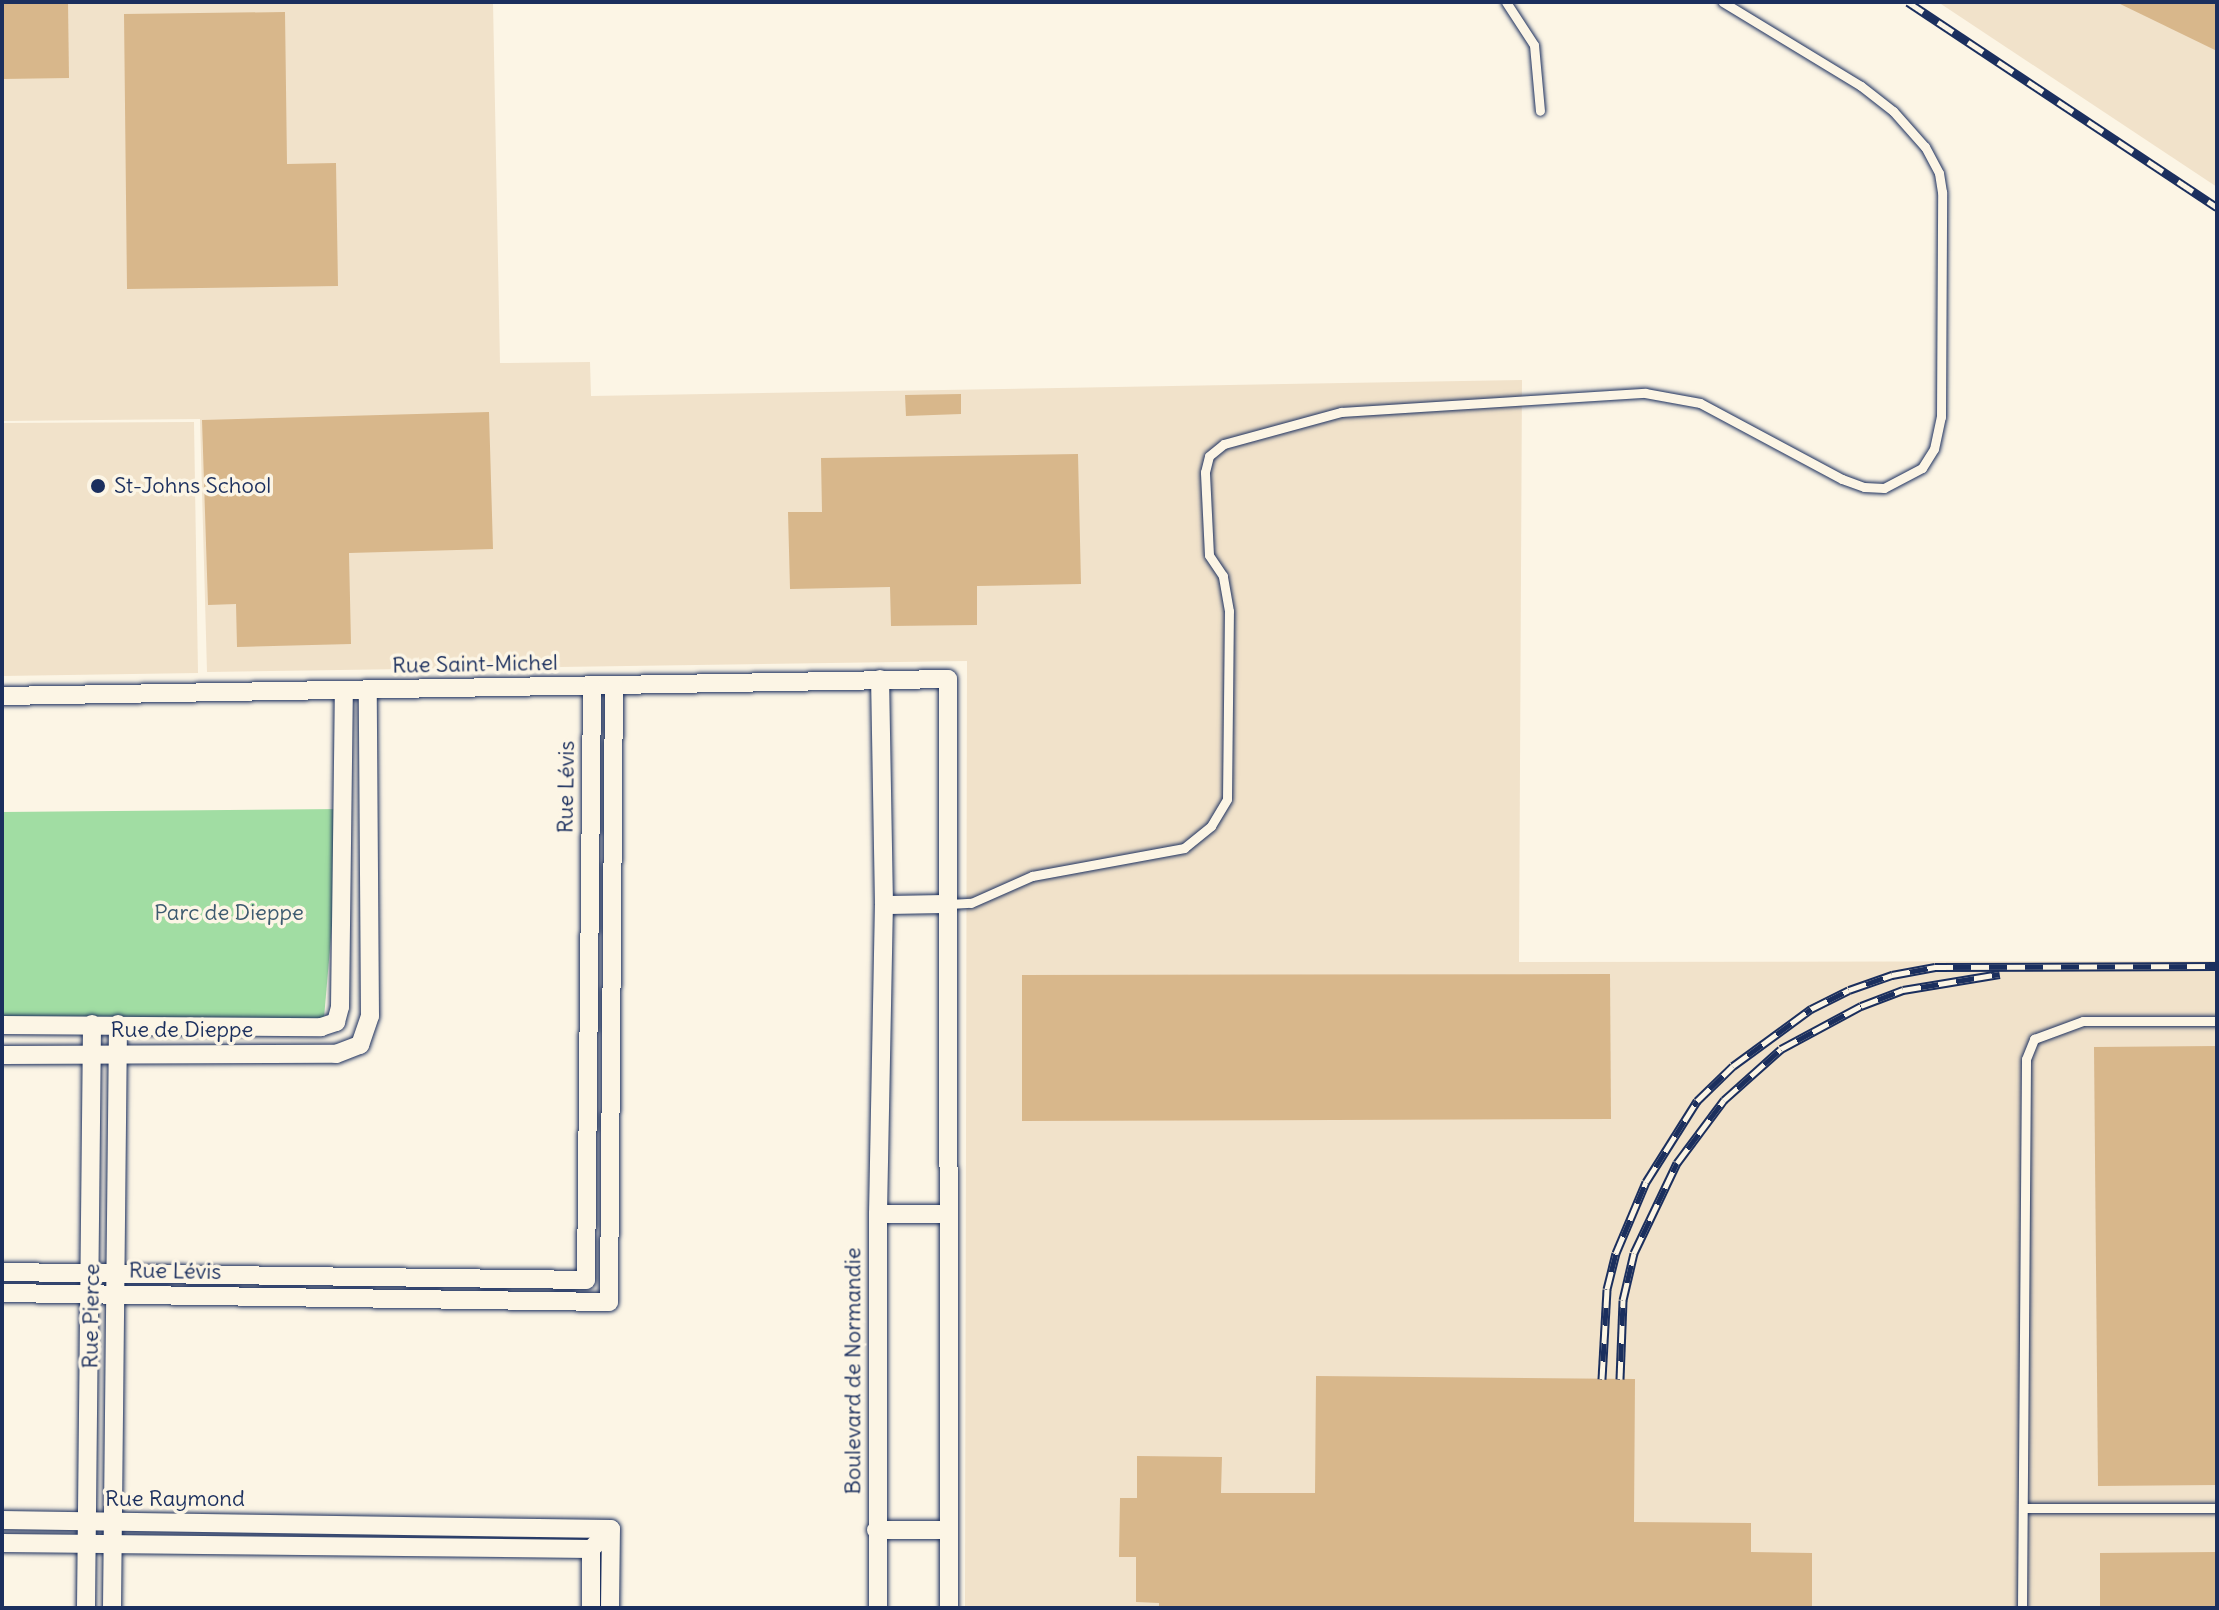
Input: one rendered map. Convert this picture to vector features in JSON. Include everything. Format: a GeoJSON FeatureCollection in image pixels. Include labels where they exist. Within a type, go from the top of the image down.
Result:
{"type":"FeatureCollection","features":[{"type":"Feature","properties":{"kind":"street","name":"Boulevard de Normandie"},"geometry":{"type":"LineString","coordinates":[[878,1608],[878,1214],[884,905],[880,679]]}},
{"type":"Feature","properties":{"kind":"street","name":"Rue Saint-Michel"},"geometry":{"type":"LineString","coordinates":[[2,696],[948,679],[949,904]]}},
{"type":"Feature","properties":{"kind":"street"},"geometry":{"type":"LineString","coordinates":[[609,1302],[614,685]]}},
{"type":"Feature","properties":{"kind":"street","name":"Rue Lévis"},"geometry":{"type":"LineString","coordinates":[[2,1272],[586,1280],[592,686]]}},
{"type":"Feature","properties":{"kind":"street"},"geometry":{"type":"LineString","coordinates":[[344,690],[340,1007],[336,1022],[360,1045],[370,1016],[368,690]]}},
{"type":"Feature","properties":{"kind":"street"},"geometry":{"type":"LineString","coordinates":[[884,905],[949,904],[949,1608]]}},
{"type":"Feature","properties":{"kind":"street"},"geometry":{"type":"LineString","coordinates":[[588,986],[611,985]]}},
{"type":"Feature","properties":{"kind":"street","name":"Rue de Dieppe"},"geometry":{"type":"LineString","coordinates":[[2,1025],[321,1027],[336,1022]]}},
{"type":"Feature","properties":{"kind":"street","name":"Rue Pierce"},"geometry":{"type":"LineString","coordinates":[[86,1608],[92,1024]]}},
{"type":"Feature","properties":{"kind":"street","name":"Rue Pierce"},"geometry":{"type":"LineString","coordinates":[[112,1608],[118,1024]]}},
{"type":"Feature","properties":{"kind":"street","name":"Rue de Dieppe"},"geometry":{"type":"LineString","coordinates":[[2,1055],[336,1054],[360,1045]]}},
{"type":"Feature","properties":{"kind":"street"},"geometry":{"type":"LineString","coordinates":[[878,1214],[949,1214]]}},
{"type":"Feature","properties":{"kind":"street"},"geometry":{"type":"LineString","coordinates":[[347,1278],[347,1298]]}},
{"type":"Feature","properties":{"kind":"street"},"geometry":{"type":"LineString","coordinates":[[586,1280],[609,1302]]}},
{"type":"Feature","properties":{"kind":"street","name":"Rue Lévis"},"geometry":{"type":"LineString","coordinates":[[2,1293],[609,1302]]}},
{"type":"Feature","properties":{"kind":"street","name":"Rue Raymond"},"geometry":{"type":"LineString","coordinates":[[2,1520],[611,1529]]}},
{"type":"Feature","properties":{"kind":"street"},"geometry":{"type":"LineString","coordinates":[[348,1547],[349,1523]]}},
{"type":"Feature","properties":{"kind":"street"},"geometry":{"type":"LineString","coordinates":[[591,1608],[591,1549],[611,1529]]}},
{"type":"Feature","properties":{"kind":"street"},"geometry":{"type":"LineString","coordinates":[[610,1608],[611,1529]]}},
{"type":"Feature","properties":{"kind":"street"},"geometry":{"type":"LineString","coordinates":[[876,1530],[947,1530]]}},
{"type":"Feature","properties":{"kind":"street"},"geometry":{"type":"LineString","coordinates":[[2,1543],[591,1549]]}},
{"type":"Feature","properties":{"kind":"lane"},"geometry":{"type":"LineString","coordinates":[[1506,2],[1534,45],[1540,111]]}},
{"type":"Feature","properties":{"kind":"lane"},"geometry":{"type":"LineString","coordinates":[[949,904],[971,903],[1032,876],[1184,848],[1211,826],[1227,799],[1229,611],[1223,576],[1209,555],[1205,472],[1209,456],[1224,444],[1341,412],[1645,393],[1671,395],[1700,403],[1842,479],[1864,487],[1884,488],[1922,468],[1934,449],[1941,417],[1942,192],[1939,173],[1925,147],[1893,111],[1861,86],[1723,2]]}},
{"type":"Feature","properties":{"kind":"lane"},"geometry":{"type":"LineString","coordinates":[[2022,1608],[2026,1059],[2034,1039],[2083,1021],[2217,1021]]}},
{"type":"Feature","properties":{"kind":"lane"},"geometry":{"type":"LineString","coordinates":[[2023,1508],[2217,1508]]}},
{"type":"Feature","properties":{"kind":"shaded area"},"geometry":{"type":"Polygon","coordinates":[[[2,2],[493,2],[500,363],[590,362],[591,396],[1522,380],[1519,962],[2217,961],[2217,1608],[965,1608],[967,661],[207,672],[200,419],[2,421],[2,2]]]}},
{"type":"Feature","properties":{"kind":"shaded area"},"geometry":{"type":"Polygon","coordinates":[[[1938,2],[2217,2],[2217,187],[1938,2]]]}},
{"type":"Feature","properties":{"kind":"shaded area","name":"St-Johns School"},"geometry":{"type":"Polygon","coordinates":[[[194,422],[198,673],[2,676],[2,423],[194,422]]]}},
{"type":"Feature","properties":{"kind":"green space","name":"Parc de Dieppe"},"geometry":{"type":"Polygon","coordinates":[[[342,809],[324,1018],[2,1019],[2,812],[342,809]]]}},
{"type":"Feature","properties":{"kind":"building"},"geometry":{"type":"Polygon","coordinates":[[[2,2],[68,2],[69,78],[2,79],[2,2]]]}},
{"type":"Feature","properties":{"kind":"building"},"geometry":{"type":"Polygon","coordinates":[[[2116,2],[2217,2],[2217,51],[2116,2]]]}},
{"type":"Feature","properties":{"kind":"building"},"geometry":{"type":"Polygon","coordinates":[[[285,12],[287,164],[336,163],[338,286],[127,289],[124,14],[285,12]]]}},
{"type":"Feature","properties":{"kind":"building"},"geometry":{"type":"Polygon","coordinates":[[[961,394],[961,414],[906,416],[905,395],[961,394]]]}},
{"type":"Feature","properties":{"kind":"building"},"geometry":{"type":"Polygon","coordinates":[[[489,412],[493,549],[349,553],[351,644],[237,647],[236,604],[208,605],[202,420],[489,412]]]}},
{"type":"Feature","properties":{"kind":"building"},"geometry":{"type":"Polygon","coordinates":[[[1078,454],[1081,584],[977,586],[977,625],[891,626],[890,587],[790,589],[788,512],[822,512],[821,458],[1078,454]]]}},
{"type":"Feature","properties":{"kind":"building"},"geometry":{"type":"Polygon","coordinates":[[[1610,974],[1611,1119],[1022,1121],[1022,975],[1610,974]]]}},
{"type":"Feature","properties":{"kind":"building"},"geometry":{"type":"Polygon","coordinates":[[[2217,1046],[2217,1485],[2098,1486],[2094,1047],[2217,1046]]]}},
{"type":"Feature","properties":{"kind":"building"},"geometry":{"type":"Polygon","coordinates":[[[1316,1376],[1635,1379],[1634,1522],[1751,1523],[1751,1552],[1812,1553],[1812,1608],[1159,1608],[1159,1603],[1136,1602],[1136,1557],[1119,1557],[1120,1498],[1137,1498],[1137,1456],[1222,1457],[1221,1493],[1315,1493],[1316,1376]]]}},
{"type":"Feature","properties":{"kind":"building"},"geometry":{"type":"Polygon","coordinates":[[[2217,1552],[2217,1608],[2100,1608],[2100,1553],[2217,1552]]]}},
{"type":"Feature","properties":{"kind":"railway"},"geometry":{"type":"LineString","coordinates":[[1908,2],[2217,207]]}},
{"type":"Feature","properties":{"kind":"railway"},"geometry":{"type":"LineString","coordinates":[[1602,1379],[1607,1289],[1616,1253],[1646,1182],[1697,1101],[1733,1066],[1811,1009],[1849,990],[1892,975],[1935,967],[2217,966]]}},
{"type":"Feature","properties":{"kind":"railway"},"geometry":{"type":"LineString","coordinates":[[1620,1379],[1623,1300],[1634,1253],[1677,1163],[1724,1100],[1781,1049],[1861,1006],[1903,990],[2000,974]]}},
{"type":"Feature","properties":{"kind":"place","name":"St-Johns School"},"geometry":{"type":"Point","coordinates":[98,486]}}]}
